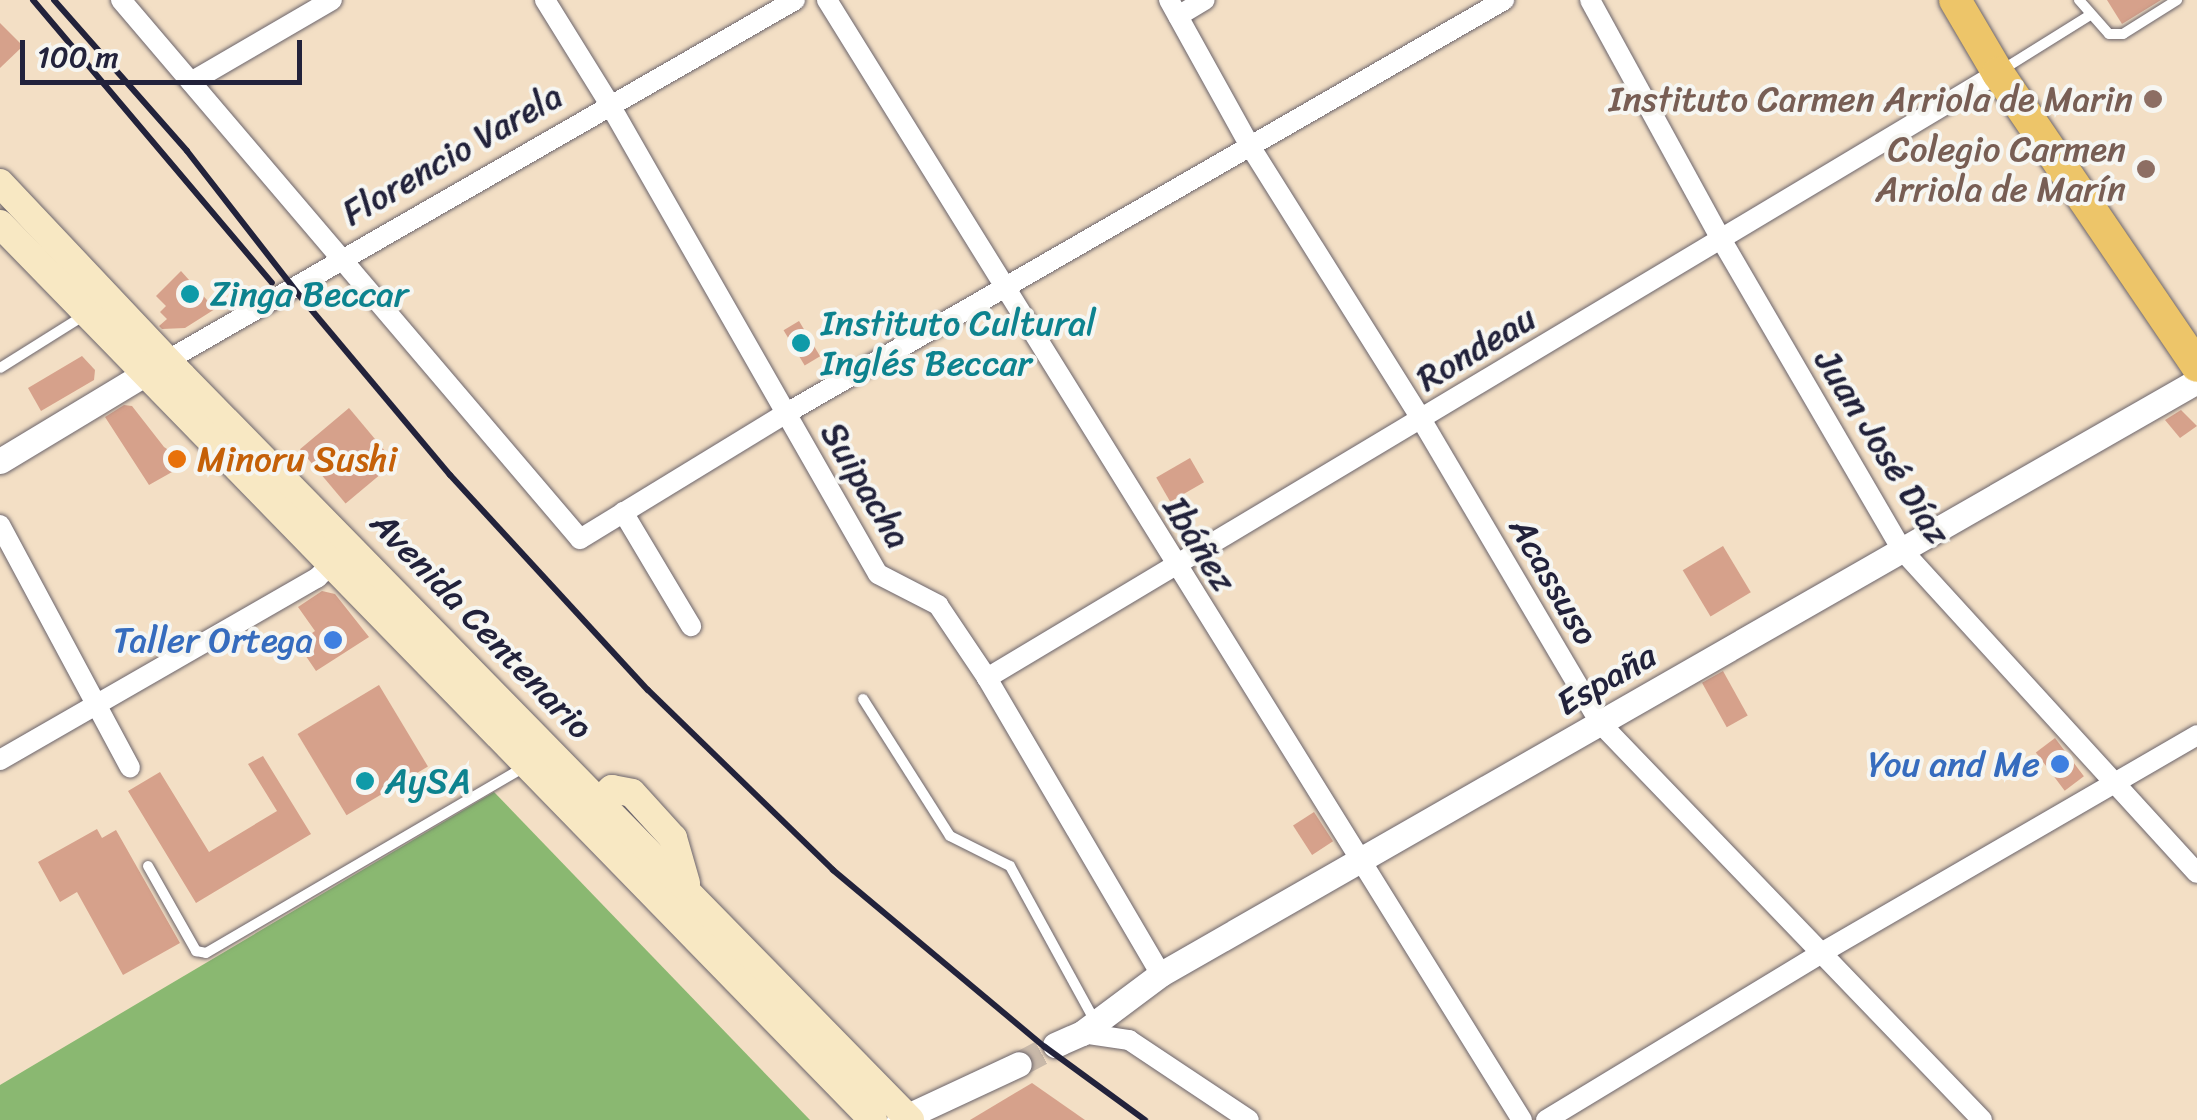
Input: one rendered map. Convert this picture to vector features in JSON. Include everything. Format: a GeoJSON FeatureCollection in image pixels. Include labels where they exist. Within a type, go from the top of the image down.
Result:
{"type":"FeatureCollection","features":[{"type":"Feature","properties":{"kind":"main road"},"geometry":{"type":"LineString","coordinates":[[1955,0],[1998,73],[2197,366]]}},
{"type":"Feature","properties":{"kind":"main road","name":"Avenida Centenario"},"geometry":{"type":"LineString","coordinates":[[0,183],[157,367],[591,809],[873,1120]]}},
{"type":"Feature","properties":{"kind":"main road","name":"Avenida Centenario"},"geometry":{"type":"LineString","coordinates":[[0,224],[87,314],[157,367]]}},
{"type":"Feature","properties":{"kind":"main road","name":"Avenida Centenario"},"geometry":{"type":"LineString","coordinates":[[341,554],[527,765],[591,809]]}},
{"type":"Feature","properties":{"kind":"main road"},"geometry":{"type":"LineString","coordinates":[[591,809],[612,790],[632,794],[673,838],[687,890],[905,1119]]}},
{"type":"Feature","properties":{"kind":"street"},"geometry":{"type":"LineString","coordinates":[[121,0],[580,538],[785,414],[1504,0]]}},
{"type":"Feature","properties":{"kind":"street"},"geometry":{"type":"LineString","coordinates":[[191,82],[332,0]]}},
{"type":"Feature","properties":{"kind":"street","name":"Suipacha"},"geometry":{"type":"LineString","coordinates":[[544,0],[610,105],[878,574],[938,605],[987,678],[1161,974]]}},
{"type":"Feature","properties":{"kind":"street","name":"Florencio Varela"},"geometry":{"type":"LineString","coordinates":[[157,367],[340,258],[795,0]]}},
{"type":"Feature","properties":{"kind":"street","name":"Ibáñez"},"geometry":{"type":"LineString","coordinates":[[827,0],[1002,288],[1522,1120]]}},
{"type":"Feature","properties":{"kind":"street"},"geometry":{"type":"LineString","coordinates":[[1173,8],[1205,0]]}},
{"type":"Feature","properties":{"kind":"street","name":"Juan José Díaz"},"geometry":{"type":"LineString","coordinates":[[1590,0],[1720,239],[1902,550],[2197,873]]}},
{"type":"Feature","properties":{"kind":"street","name":"Acassuso"},"geometry":{"type":"LineString","coordinates":[[1173,8],[1250,146],[1422,419],[1600,723],[1982,1120]]}},
{"type":"Feature","properties":{"kind":"street","name":"Rondeau"},"geometry":{"type":"LineString","coordinates":[[987,678],[1998,73]]}},
{"type":"Feature","properties":{"kind":"street"},"geometry":{"type":"LineString","coordinates":[[0,461],[157,367]]}},
{"type":"Feature","properties":{"kind":"street","name":"España"},"geometry":{"type":"LineString","coordinates":[[1055,1045],[1129,1001],[1161,974],[2197,381]]}},
{"type":"Feature","properties":{"kind":"street"},"geometry":{"type":"LineString","coordinates":[[622,512],[692,626]]}},
{"type":"Feature","properties":{"kind":"street"},"geometry":{"type":"LineString","coordinates":[[0,524],[130,767]]}},
{"type":"Feature","properties":{"kind":"street"},"geometry":{"type":"LineString","coordinates":[[0,760],[317,578],[341,554]]}},
{"type":"Feature","properties":{"kind":"street"},"geometry":{"type":"LineString","coordinates":[[1546,1120],[1823,952],[2197,736]]}},
{"type":"Feature","properties":{"kind":"street"},"geometry":{"type":"LineString","coordinates":[[1129,1001],[1123,1016],[1129,1040]]}},
{"type":"Feature","properties":{"kind":"street"},"geometry":{"type":"LineString","coordinates":[[1088,1027],[1129,1040],[1249,1120]]}},
{"type":"Feature","properties":{"kind":"street"},"geometry":{"type":"LineString","coordinates":[[905,1119],[1019,1064]]}},
{"type":"Feature","properties":{"kind":"lane"},"geometry":{"type":"LineString","coordinates":[[2079,0],[2110,34],[2123,34],[2177,0]]}},
{"type":"Feature","properties":{"kind":"lane"},"geometry":{"type":"LineString","coordinates":[[1998,73],[2090,14]]}},
{"type":"Feature","properties":{"kind":"lane"},"geometry":{"type":"LineString","coordinates":[[0,368],[87,314]]}},
{"type":"Feature","properties":{"kind":"lane"},"geometry":{"type":"LineString","coordinates":[[863,700],[950,836],[1010,866],[1075,977],[1088,1027]]}},
{"type":"Feature","properties":{"kind":"lane"},"geometry":{"type":"LineString","coordinates":[[148,866],[196,951],[206,954],[527,765]]}},
{"type":"Feature","properties":{"kind":"green space"},"geometry":{"type":"Polygon","coordinates":[[[494,792],[810,1120],[0,1120],[0,1085],[494,792]]]}},
{"type":"Feature","properties":{"kind":"building"},"geometry":{"type":"Polygon","coordinates":[[[2107,0],[2161,0],[2122,24],[2107,0]]]}},
{"type":"Feature","properties":{"kind":"building"},"geometry":{"type":"Polygon","coordinates":[[[0,23],[23,46],[0,68],[0,23]]]}},
{"type":"Feature","properties":{"kind":"building","name":"Zinga Beccar"},"geometry":{"type":"Polygon","coordinates":[[[181,271],[215,309],[185,328],[162,329],[159,326],[167,319],[160,312],[166,306],[156,296],[181,271]]]}},
{"type":"Feature","properties":{"kind":"building","name":"Instituto Cultural Inglés Beccar"},"geometry":{"type":"Polygon","coordinates":[[[799,321],[820,356],[805,365],[784,330],[799,321]]]}},
{"type":"Feature","properties":{"kind":"building"},"geometry":{"type":"Polygon","coordinates":[[[82,356],[95,370],[94,380],[41,411],[28,388],[82,356]]]}},
{"type":"Feature","properties":{"kind":"building"},"geometry":{"type":"Polygon","coordinates":[[[124,405],[132,406],[164,447],[188,463],[149,485],[105,417],[124,405]]]}},
{"type":"Feature","properties":{"kind":"building"},"geometry":{"type":"Polygon","coordinates":[[[349,408],[395,462],[346,504],[300,449],[349,408]]]}},
{"type":"Feature","properties":{"kind":"building"},"geometry":{"type":"Polygon","coordinates":[[[2181,410],[2197,426],[2180,438],[2165,420],[2181,410]]]}},
{"type":"Feature","properties":{"kind":"building"},"geometry":{"type":"Polygon","coordinates":[[[1190,458],[1204,482],[1170,502],[1156,478],[1190,458]]]}},
{"type":"Feature","properties":{"kind":"building"},"geometry":{"type":"Polygon","coordinates":[[[1723,546],[1751,592],[1711,616],[1683,570],[1723,546]]]}},
{"type":"Feature","properties":{"kind":"building","name":"Taller Ortega"},"geometry":{"type":"Polygon","coordinates":[[[322,591],[335,594],[369,637],[316,671],[297,643],[315,631],[298,607],[322,591]]]}},
{"type":"Feature","properties":{"kind":"building"},"geometry":{"type":"Polygon","coordinates":[[[1723,671],[1748,716],[1727,727],[1702,683],[1723,671]]]}},
{"type":"Feature","properties":{"kind":"building"},"geometry":{"type":"Polygon","coordinates":[[[379,685],[428,766],[346,815],[298,734],[379,685]]]}},
{"type":"Feature","properties":{"kind":"building","name":"You and Me"},"geometry":{"type":"Polygon","coordinates":[[[2055,738],[2084,776],[2065,791],[2036,752],[2055,738]]]}},
{"type":"Feature","properties":{"kind":"building"},"geometry":{"type":"Polygon","coordinates":[[[263,756],[311,834],[196,903],[128,791],[160,772],[209,852],[277,811],[248,764],[263,756]]]}},
{"type":"Feature","properties":{"kind":"building"},"geometry":{"type":"Polygon","coordinates":[[[1314,812],[1333,841],[1312,855],[1293,826],[1314,812]]]}},
{"type":"Feature","properties":{"kind":"building"},"geometry":{"type":"Polygon","coordinates":[[[97,829],[102,838],[116,830],[180,943],[123,975],[77,892],[60,902],[38,862],[97,829]]]}},
{"type":"Feature","properties":{"kind":"building"},"geometry":{"type":"Polygon","coordinates":[[[1032,1083],[1085,1120],[970,1120],[1032,1083]]]}},
{"type":"Feature","properties":{"kind":"tunnel"},"geometry":{"type":"LineString","coordinates":[[1019,1064],[1055,1045]]}},
{"type":"Feature","properties":{"kind":"railway"},"geometry":{"type":"LineString","coordinates":[[33,0],[272,283]]}},
{"type":"Feature","properties":{"kind":"railway"},"geometry":{"type":"LineString","coordinates":[[54,0],[187,151],[299,295],[450,475],[648,690],[833,870],[1045,1047],[1145,1120]]}},
{"type":"Feature","properties":{"kind":"place","name":"Instituto Carmen Arriola de Marin"},"geometry":{"type":"Point","coordinates":[2153,99]}},
{"type":"Feature","properties":{"kind":"place","name":"Colegio Carmen Arriola de Marín"},"geometry":{"type":"Point","coordinates":[2146,169]}},
{"type":"Feature","properties":{"kind":"place","name":"Zinga Beccar"},"geometry":{"type":"Point","coordinates":[190,294]}},
{"type":"Feature","properties":{"kind":"place","name":"Instituto Cultural Inglés Beccar"},"geometry":{"type":"Point","coordinates":[801,343]}},
{"type":"Feature","properties":{"kind":"place","name":"Minoru Sushi"},"geometry":{"type":"Point","coordinates":[177,459]}},
{"type":"Feature","properties":{"kind":"place","name":"Taller Ortega"},"geometry":{"type":"Point","coordinates":[333,640]}},
{"type":"Feature","properties":{"kind":"place","name":"You and Me"},"geometry":{"type":"Point","coordinates":[2060,764]}},
{"type":"Feature","properties":{"kind":"place","name":"AySA"},"geometry":{"type":"Point","coordinates":[365,781]}}]}
